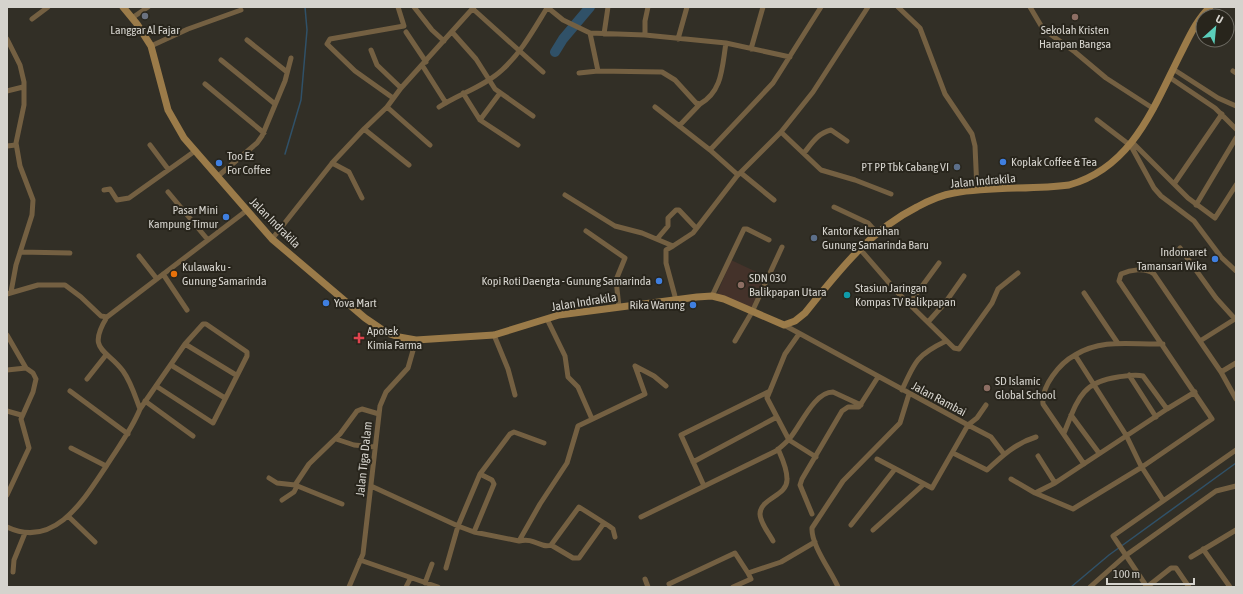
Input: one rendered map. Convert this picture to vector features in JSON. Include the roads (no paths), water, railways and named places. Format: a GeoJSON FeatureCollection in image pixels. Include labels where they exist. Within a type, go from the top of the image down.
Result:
{"type":"FeatureCollection","features":[{"type":"Feature","properties":{"kind":"street"},"geometry":{"type":"LineString","coordinates":[[32,19],[48,7]]}},
{"type":"Feature","properties":{"kind":"street","name":"Jalan Indrakila"},"geometry":{"type":"LineString","coordinates":[[123,7],[151,46],[168,110],[180,132],[246,212],[272,239],[365,318],[387,333],[416,340],[494,335],[547,319],[586,311],[712,296],[734,302],[752,312],[784,325],[795,321],[805,313],[859,248],[899,216],[952,193],[977,190],[1060,186],[1080,182],[1110,164],[1132,144],[1154,109],[1173,69],[1200,19],[1210,7]]}},
{"type":"Feature","properties":{"kind":"street"},"geometry":{"type":"LineString","coordinates":[[132,18],[148,7]]}},
{"type":"Feature","properties":{"kind":"street"},"geometry":{"type":"LineString","coordinates":[[393,98],[355,71],[327,44],[330,39],[404,26],[398,7]]}},
{"type":"Feature","properties":{"kind":"street"},"geometry":{"type":"LineString","coordinates":[[414,7],[432,30],[444,41]]}},
{"type":"Feature","properties":{"kind":"street"},"geometry":{"type":"LineString","coordinates":[[439,107],[489,80],[503,70],[520,50],[547,7],[563,20],[590,33],[645,35],[726,43],[790,57]]}},
{"type":"Feature","properties":{"kind":"street"},"geometry":{"type":"LineString","coordinates":[[604,34],[608,7]]}},
{"type":"Feature","properties":{"kind":"street"},"geometry":{"type":"LineString","coordinates":[[645,35],[645,21],[648,7]]}},
{"type":"Feature","properties":{"kind":"street"},"geometry":{"type":"LineString","coordinates":[[678,38],[687,7]]}},
{"type":"Feature","properties":{"kind":"street"},"geometry":{"type":"LineString","coordinates":[[751,49],[763,7]]}},
{"type":"Feature","properties":{"kind":"street"},"geometry":{"type":"LineString","coordinates":[[710,150],[773,83],[821,7]]}},
{"type":"Feature","properties":{"kind":"street"},"geometry":{"type":"LineString","coordinates":[[676,300],[665,258],[666,250],[696,228],[740,174],[781,132],[813,92],[868,7]]}},
{"type":"Feature","properties":{"kind":"street"},"geometry":{"type":"LineString","coordinates":[[898,7],[920,28],[944,94],[972,134],[975,146],[977,190]]}},
{"type":"Feature","properties":{"kind":"street"},"geometry":{"type":"LineString","coordinates":[[1030,7],[1043,29],[1075,52],[1106,78],[1154,109]]}},
{"type":"Feature","properties":{"kind":"street"},"geometry":{"type":"LineString","coordinates":[[272,239],[332,163],[364,129],[387,108],[401,88],[473,8],[542,72]]}},
{"type":"Feature","properties":{"kind":"street"},"geometry":{"type":"LineString","coordinates":[[151,46],[241,10]]}},
{"type":"Feature","properties":{"kind":"street"},"geometry":{"type":"LineString","coordinates":[[406,32],[446,103]]}},
{"type":"Feature","properties":{"kind":"street"},"geometry":{"type":"LineString","coordinates":[[452,32],[476,59],[489,80],[500,93],[533,116]]}},
{"type":"Feature","properties":{"kind":"street"},"geometry":{"type":"LineString","coordinates":[[590,33],[598,71]]}},
{"type":"Feature","properties":{"kind":"street"},"geometry":{"type":"LineString","coordinates":[[7,40],[20,65],[24,87],[24,105],[16,146],[20,166],[33,200],[32,215],[9,293]]}},
{"type":"Feature","properties":{"kind":"street"},"geometry":{"type":"LineString","coordinates":[[247,40],[287,72]]}},
{"type":"Feature","properties":{"kind":"street"},"geometry":{"type":"LineString","coordinates":[[679,126],[704,101],[721,80],[726,43]]}},
{"type":"Feature","properties":{"kind":"street"},"geometry":{"type":"LineString","coordinates":[[371,50],[377,65],[401,88]]}},
{"type":"Feature","properties":{"kind":"street"},"geometry":{"type":"LineString","coordinates":[[217,177],[257,143],[264,133],[291,58]]}},
{"type":"Feature","properties":{"kind":"street"},"geometry":{"type":"LineString","coordinates":[[221,60],[275,104]]}},
{"type":"Feature","properties":{"kind":"street"},"geometry":{"type":"LineString","coordinates":[[1173,69],[1218,98],[1236,106]]}},
{"type":"Feature","properties":{"kind":"street"},"geometry":{"type":"LineString","coordinates":[[579,73],[598,71],[662,72],[674,80],[696,102],[700,104]]}},
{"type":"Feature","properties":{"kind":"street"},"geometry":{"type":"LineString","coordinates":[[1169,77],[1222,114],[1236,129]]}},
{"type":"Feature","properties":{"kind":"street"},"geometry":{"type":"LineString","coordinates":[[205,84],[264,133]]}},
{"type":"Feature","properties":{"kind":"street"},"geometry":{"type":"LineString","coordinates":[[7,91],[24,87]]}},
{"type":"Feature","properties":{"kind":"street"},"geometry":{"type":"LineString","coordinates":[[463,93],[480,120],[518,145]]}},
{"type":"Feature","properties":{"kind":"street"},"geometry":{"type":"LineString","coordinates":[[480,120],[500,93]]}},
{"type":"Feature","properties":{"kind":"street"},"geometry":{"type":"LineString","coordinates":[[655,107],[774,200]]}},
{"type":"Feature","properties":{"kind":"street"},"geometry":{"type":"LineString","coordinates":[[387,108],[430,146]]}},
{"type":"Feature","properties":{"kind":"street"},"geometry":{"type":"LineString","coordinates":[[1174,184],[1222,114]]}},
{"type":"Feature","properties":{"kind":"street"},"geometry":{"type":"LineString","coordinates":[[1097,120],[1132,144],[1196,204],[1215,218],[1236,185]]}},
{"type":"Feature","properties":{"kind":"street"},"geometry":{"type":"LineString","coordinates":[[364,129],[410,165]]}},
{"type":"Feature","properties":{"kind":"street"},"geometry":{"type":"LineString","coordinates":[[804,153],[824,131],[831,130],[847,141]]}},
{"type":"Feature","properties":{"kind":"street"},"geometry":{"type":"LineString","coordinates":[[781,132],[821,170],[855,180],[891,194]]}},
{"type":"Feature","properties":{"kind":"street"},"geometry":{"type":"LineString","coordinates":[[1196,204],[1236,138]]}},
{"type":"Feature","properties":{"kind":"street"},"geometry":{"type":"LineString","coordinates":[[1132,144],[1141,168],[1161,196],[1186,213],[1194,221],[1221,257],[1236,271]]}},
{"type":"Feature","properties":{"kind":"street"},"geometry":{"type":"LineString","coordinates":[[150,145],[168,169]]}},
{"type":"Feature","properties":{"kind":"street"},"geometry":{"type":"LineString","coordinates":[[7,146],[16,146]]}},
{"type":"Feature","properties":{"kind":"street"},"geometry":{"type":"LineString","coordinates":[[104,190],[110,189],[117,200],[125,199],[195,151]]}},
{"type":"Feature","properties":{"kind":"street"},"geometry":{"type":"LineString","coordinates":[[332,163],[349,172],[362,198]]}},
{"type":"Feature","properties":{"kind":"street"},"geometry":{"type":"LineString","coordinates":[[168,192],[208,240]]}},
{"type":"Feature","properties":{"kind":"street"},"geometry":{"type":"LineString","coordinates":[[565,195],[615,226],[642,233],[673,246]]}},
{"type":"Feature","properties":{"kind":"street"},"geometry":{"type":"LineString","coordinates":[[834,207],[868,223],[877,233]]}},
{"type":"Feature","properties":{"kind":"street"},"geometry":{"type":"LineString","coordinates":[[657,239],[668,226],[668,218],[676,210],[679,210],[696,228]]}},
{"type":"Feature","properties":{"kind":"street"},"geometry":{"type":"LineString","coordinates":[[140,409],[123,370],[106,355],[99,346],[98,339],[100,327],[107,317],[246,212]]}},
{"type":"Feature","properties":{"kind":"street"},"geometry":{"type":"LineString","coordinates":[[712,296],[744,229],[747,228],[769,240]]}},
{"type":"Feature","properties":{"kind":"street"},"geometry":{"type":"LineString","coordinates":[[586,231],[625,258],[616,280],[619,307]]}},
{"type":"Feature","properties":{"kind":"street"},"geometry":{"type":"LineString","coordinates":[[735,341],[752,312],[782,247]]}},
{"type":"Feature","properties":{"kind":"street"},"geometry":{"type":"LineString","coordinates":[[859,248],[909,304],[954,348],[959,349],[992,303],[1000,286],[1018,273]]}},
{"type":"Feature","properties":{"kind":"street"},"geometry":{"type":"LineString","coordinates":[[1180,248],[1216,298],[1235,319],[1200,341]]}},
{"type":"Feature","properties":{"kind":"street"},"geometry":{"type":"LineString","coordinates":[[20,252],[70,253]]}},
{"type":"Feature","properties":{"kind":"street"},"geometry":{"type":"LineString","coordinates":[[139,256],[157,279]]}},
{"type":"Feature","properties":{"kind":"street"},"geometry":{"type":"LineString","coordinates":[[909,304],[939,263]]}},
{"type":"Feature","properties":{"kind":"street"},"geometry":{"type":"LineString","coordinates":[[1011,479],[1035,494],[1073,509],[1142,467],[1212,419],[1163,344],[1119,281],[1121,274],[1132,270],[1147,271],[1154,274],[1221,372],[1236,399]]}},
{"type":"Feature","properties":{"kind":"street"},"geometry":{"type":"LineString","coordinates":[[163,274],[187,310]]}},
{"type":"Feature","properties":{"kind":"street"},"geometry":{"type":"LineString","coordinates":[[928,322],[945,304],[964,276]]}},
{"type":"Feature","properties":{"kind":"street"},"geometry":{"type":"LineString","coordinates":[[9,293],[38,285],[65,285],[81,297],[101,316],[107,317]]}},
{"type":"Feature","properties":{"kind":"street"},"geometry":{"type":"LineString","coordinates":[[1084,293],[1117,342]]}},
{"type":"Feature","properties":{"kind":"street"},"geometry":{"type":"LineString","coordinates":[[547,319],[565,356],[568,377],[578,387],[592,419]]}},
{"type":"Feature","properties":{"kind":"street"},"geometry":{"type":"LineString","coordinates":[[7,527],[25,533],[45,530],[68,516],[81,504],[128,434],[145,401],[185,344],[200,326],[206,324],[246,351],[247,356],[224,398],[213,423],[156,386]]}},
{"type":"Feature","properties":{"kind":"street","name":"Jalan Rambai"},"geometry":{"type":"LineString","coordinates":[[784,325],[968,425],[977,418],[986,405]]}},
{"type":"Feature","properties":{"kind":"street"},"geometry":{"type":"LineString","coordinates":[[799,334],[785,354],[767,398],[789,440],[816,457]]}},
{"type":"Feature","properties":{"kind":"street"},"geometry":{"type":"LineString","coordinates":[[7,335],[26,368],[33,373],[36,384],[22,415],[21,422],[29,448],[7,495]]}},
{"type":"Feature","properties":{"kind":"street"},"geometry":{"type":"LineString","coordinates":[[494,335],[508,369],[515,395]]}},
{"type":"Feature","properties":{"kind":"street","name":"Jalan Tiga Dalam"},"geometry":{"type":"LineString","coordinates":[[348,587],[363,554],[380,406],[386,392],[410,362],[416,340]]}},
{"type":"Feature","properties":{"kind":"street"},"geometry":{"type":"LineString","coordinates":[[902,390],[919,356],[946,340]]}},
{"type":"Feature","properties":{"kind":"street"},"geometry":{"type":"LineString","coordinates":[[1084,464],[1044,404],[1043,399],[1046,387],[1059,367],[1083,350],[1103,344],[1117,342],[1163,344]]}},
{"type":"Feature","properties":{"kind":"street"},"geometry":{"type":"LineString","coordinates":[[185,344],[236,375]]}},
{"type":"Feature","properties":{"kind":"street"},"geometry":{"type":"LineString","coordinates":[[87,379],[106,355]]}},
{"type":"Feature","properties":{"kind":"street"},"geometry":{"type":"LineString","coordinates":[[1075,355],[1126,435],[1142,467],[1163,500]]}},
{"type":"Feature","properties":{"kind":"street"},"geometry":{"type":"LineString","coordinates":[[1221,372],[1236,363]]}},
{"type":"Feature","properties":{"kind":"street"},"geometry":{"type":"LineString","coordinates":[[170,365],[224,398]]}},
{"type":"Feature","properties":{"kind":"street"},"geometry":{"type":"LineString","coordinates":[[519,541],[540,504],[567,463],[578,426],[645,394],[635,366],[654,376],[666,386]]}},
{"type":"Feature","properties":{"kind":"street"},"geometry":{"type":"LineString","coordinates":[[7,370],[26,368]]}},
{"type":"Feature","properties":{"kind":"street"},"geometry":{"type":"LineString","coordinates":[[1064,433],[1081,393],[1093,384],[1113,378],[1129,375],[1137,375],[1144,378],[1167,410]]}},
{"type":"Feature","properties":{"kind":"street"},"geometry":{"type":"LineString","coordinates":[[1129,375],[1156,417]]}},
{"type":"Feature","properties":{"kind":"street"},"geometry":{"type":"LineString","coordinates":[[812,514],[800,484],[842,411],[848,407],[859,407],[878,377]]}},
{"type":"Feature","properties":{"kind":"street"},"geometry":{"type":"LineString","coordinates":[[70,391],[128,434]]}},
{"type":"Feature","properties":{"kind":"street"},"geometry":{"type":"LineString","coordinates":[[704,486],[681,435],[770,391]]}},
{"type":"Feature","properties":{"kind":"street"},"geometry":{"type":"LineString","coordinates":[[642,517],[778,449],[789,440],[810,408],[821,396],[828,392],[833,392],[860,405]]}},
{"type":"Feature","properties":{"kind":"street"},"geometry":{"type":"LineString","coordinates":[[1035,494],[1055,483],[1126,435],[1195,392]]}},
{"type":"Feature","properties":{"kind":"street"},"geometry":{"type":"LineString","coordinates":[[838,587],[811,534],[812,528],[846,477],[900,423],[909,394]]}},
{"type":"Feature","properties":{"kind":"street"},"geometry":{"type":"LineString","coordinates":[[145,401],[194,436]]}},
{"type":"Feature","properties":{"kind":"street"},"geometry":{"type":"LineString","coordinates":[[282,500],[294,492],[309,464],[336,439],[359,409],[379,414]]}},
{"type":"Feature","properties":{"kind":"street"},"geometry":{"type":"LineString","coordinates":[[7,411],[22,415]]}},
{"type":"Feature","properties":{"kind":"street"},"geometry":{"type":"LineString","coordinates":[[1071,415],[1099,453]]}},
{"type":"Feature","properties":{"kind":"street"},"geometry":{"type":"LineString","coordinates":[[693,462],[777,417]]}},
{"type":"Feature","properties":{"kind":"street"},"geometry":{"type":"LineString","coordinates":[[877,459],[932,488],[968,425],[991,438],[1004,454]]}},
{"type":"Feature","properties":{"kind":"street"},"geometry":{"type":"LineString","coordinates":[[446,568],[458,526],[480,474],[512,433],[544,443]]}},
{"type":"Feature","properties":{"kind":"street"},"geometry":{"type":"LineString","coordinates":[[953,453],[987,470],[1004,454],[1020,443],[1036,437]]}},
{"type":"Feature","properties":{"kind":"street"},"geometry":{"type":"LineString","coordinates":[[336,439],[354,445],[375,447]]}},
{"type":"Feature","properties":{"kind":"street"},"geometry":{"type":"LineString","coordinates":[[71,448],[106,466]]}},
{"type":"Feature","properties":{"kind":"street"},"geometry":{"type":"LineString","coordinates":[[773,541],[762,521],[760,514],[764,505],[785,487],[787,480],[784,465],[778,449]]}},
{"type":"Feature","properties":{"kind":"street"},"geometry":{"type":"LineString","coordinates":[[1189,587],[1176,568],[1171,568],[1147,587],[1113,538],[1163,500],[1236,450]]}},
{"type":"Feature","properties":{"kind":"street"},"geometry":{"type":"LineString","coordinates":[[1038,456],[1055,483]]}},
{"type":"Feature","properties":{"kind":"street"},"geometry":{"type":"LineString","coordinates":[[851,525],[895,469]]}},
{"type":"Feature","properties":{"kind":"street"},"geometry":{"type":"LineString","coordinates":[[474,532],[494,484],[492,480],[480,474]]}},
{"type":"Feature","properties":{"kind":"street"},"geometry":{"type":"LineString","coordinates":[[269,478],[277,483],[296,486],[342,504]]}},
{"type":"Feature","properties":{"kind":"street"},"geometry":{"type":"LineString","coordinates":[[873,530],[924,484]]}},
{"type":"Feature","properties":{"kind":"street"},"geometry":{"type":"LineString","coordinates":[[371,486],[474,532],[519,541],[527,539],[545,546],[550,545],[573,558],[580,558],[583,555],[604,523]]}},
{"type":"Feature","properties":{"kind":"street"},"geometry":{"type":"LineString","coordinates":[[1090,587],[1125,555],[1216,491],[1236,486]]}},
{"type":"Feature","properties":{"kind":"street"},"geometry":{"type":"LineString","coordinates":[[550,545],[578,507],[612,529],[615,537]]}},
{"type":"Feature","properties":{"kind":"street"},"geometry":{"type":"LineString","coordinates":[[68,516],[95,542]]}},
{"type":"Feature","properties":{"kind":"street"},"geometry":{"type":"LineString","coordinates":[[1191,557],[1236,530]]}},
{"type":"Feature","properties":{"kind":"street"},"geometry":{"type":"LineString","coordinates":[[13,572],[14,560],[25,533]]}},
{"type":"Feature","properties":{"kind":"street"},"geometry":{"type":"LineString","coordinates":[[748,573],[781,562],[815,542]]}},
{"type":"Feature","properties":{"kind":"street"},"geometry":{"type":"LineString","coordinates":[[1203,549],[1230,587]]}},
{"type":"Feature","properties":{"kind":"street"},"geometry":{"type":"LineString","coordinates":[[669,584],[735,553],[751,579],[733,587]]}},
{"type":"Feature","properties":{"kind":"street"},"geometry":{"type":"LineString","coordinates":[[360,560],[438,587]]}},
{"type":"Feature","properties":{"kind":"street"},"geometry":{"type":"LineString","coordinates":[[425,583],[432,564]]}},
{"type":"Feature","properties":{"kind":"street"},"geometry":{"type":"LineString","coordinates":[[406,587],[410,578]]}},
{"type":"Feature","properties":{"kind":"street"},"geometry":{"type":"LineString","coordinates":[[645,579],[648,587]]}},
{"type":"Feature","properties":{"kind":"waterway"},"geometry":{"type":"LineString","coordinates":[[285,154],[301,100],[307,30],[305,7]]}},
{"type":"Feature","properties":{"kind":"waterway"},"geometry":{"type":"LineString","coordinates":[[555,52],[563,39],[590,7]]}},
{"type":"Feature","properties":{"kind":"waterway"},"geometry":{"type":"LineString","coordinates":[[1071,587],[1109,555],[1236,463]]}},
{"type":"Feature","properties":{"kind":"place","name":"Langgar Al Fajar"},"geometry":{"type":"Point","coordinates":[145,16]}},
{"type":"Feature","properties":{"kind":"place","name":"Sekolah Kristen Harapan Bangsa"},"geometry":{"type":"Point","coordinates":[1075,17]}},
{"type":"Feature","properties":{"kind":"place","name":"Koplak Coffee & Tea"},"geometry":{"type":"Point","coordinates":[1003,162]}},
{"type":"Feature","properties":{"kind":"place","name":"Too Ez For Coffee"},"geometry":{"type":"Point","coordinates":[219,163]}},
{"type":"Feature","properties":{"kind":"place","name":"PT PP Tbk Cabang VI"},"geometry":{"type":"Point","coordinates":[957,167]}},
{"type":"Feature","properties":{"kind":"place","name":"Pasar Mini Kampung Timur"},"geometry":{"type":"Point","coordinates":[226,217]}},
{"type":"Feature","properties":{"kind":"place","name":"Kantor Kelurahan Gunung Samarinda Baru"},"geometry":{"type":"Point","coordinates":[814,238]}},
{"type":"Feature","properties":{"kind":"place","name":"Indomaret Tamansari Wika"},"geometry":{"type":"Point","coordinates":[1215,259]}},
{"type":"Feature","properties":{"kind":"place","name":"Kulawaku - Gunung Samarinda"},"geometry":{"type":"Point","coordinates":[174,274]}},
{"type":"Feature","properties":{"kind":"place","name":"Kopi Roti Daengta - Gunung Samarinda"},"geometry":{"type":"Point","coordinates":[659,281]}},
{"type":"Feature","properties":{"kind":"place","name":"SDN 030 Balikpapan Utara"},"geometry":{"type":"Point","coordinates":[741,285]}},
{"type":"Feature","properties":{"kind":"place","name":"Stasiun Jaringan Kompas TV Balikpapan"},"geometry":{"type":"Point","coordinates":[847,295]}},
{"type":"Feature","properties":{"kind":"place","name":"Yova Mart"},"geometry":{"type":"Point","coordinates":[326,303]}},
{"type":"Feature","properties":{"kind":"place","name":"Rika Warung"},"geometry":{"type":"Point","coordinates":[693,305]}},
{"type":"Feature","properties":{"kind":"place","name":"Apotek Kimia Farma"},"geometry":{"type":"Point","coordinates":[359,338]}},
{"type":"Feature","properties":{"kind":"place","name":"SD Islamic Global School"},"geometry":{"type":"Point","coordinates":[987,388]}}]}
